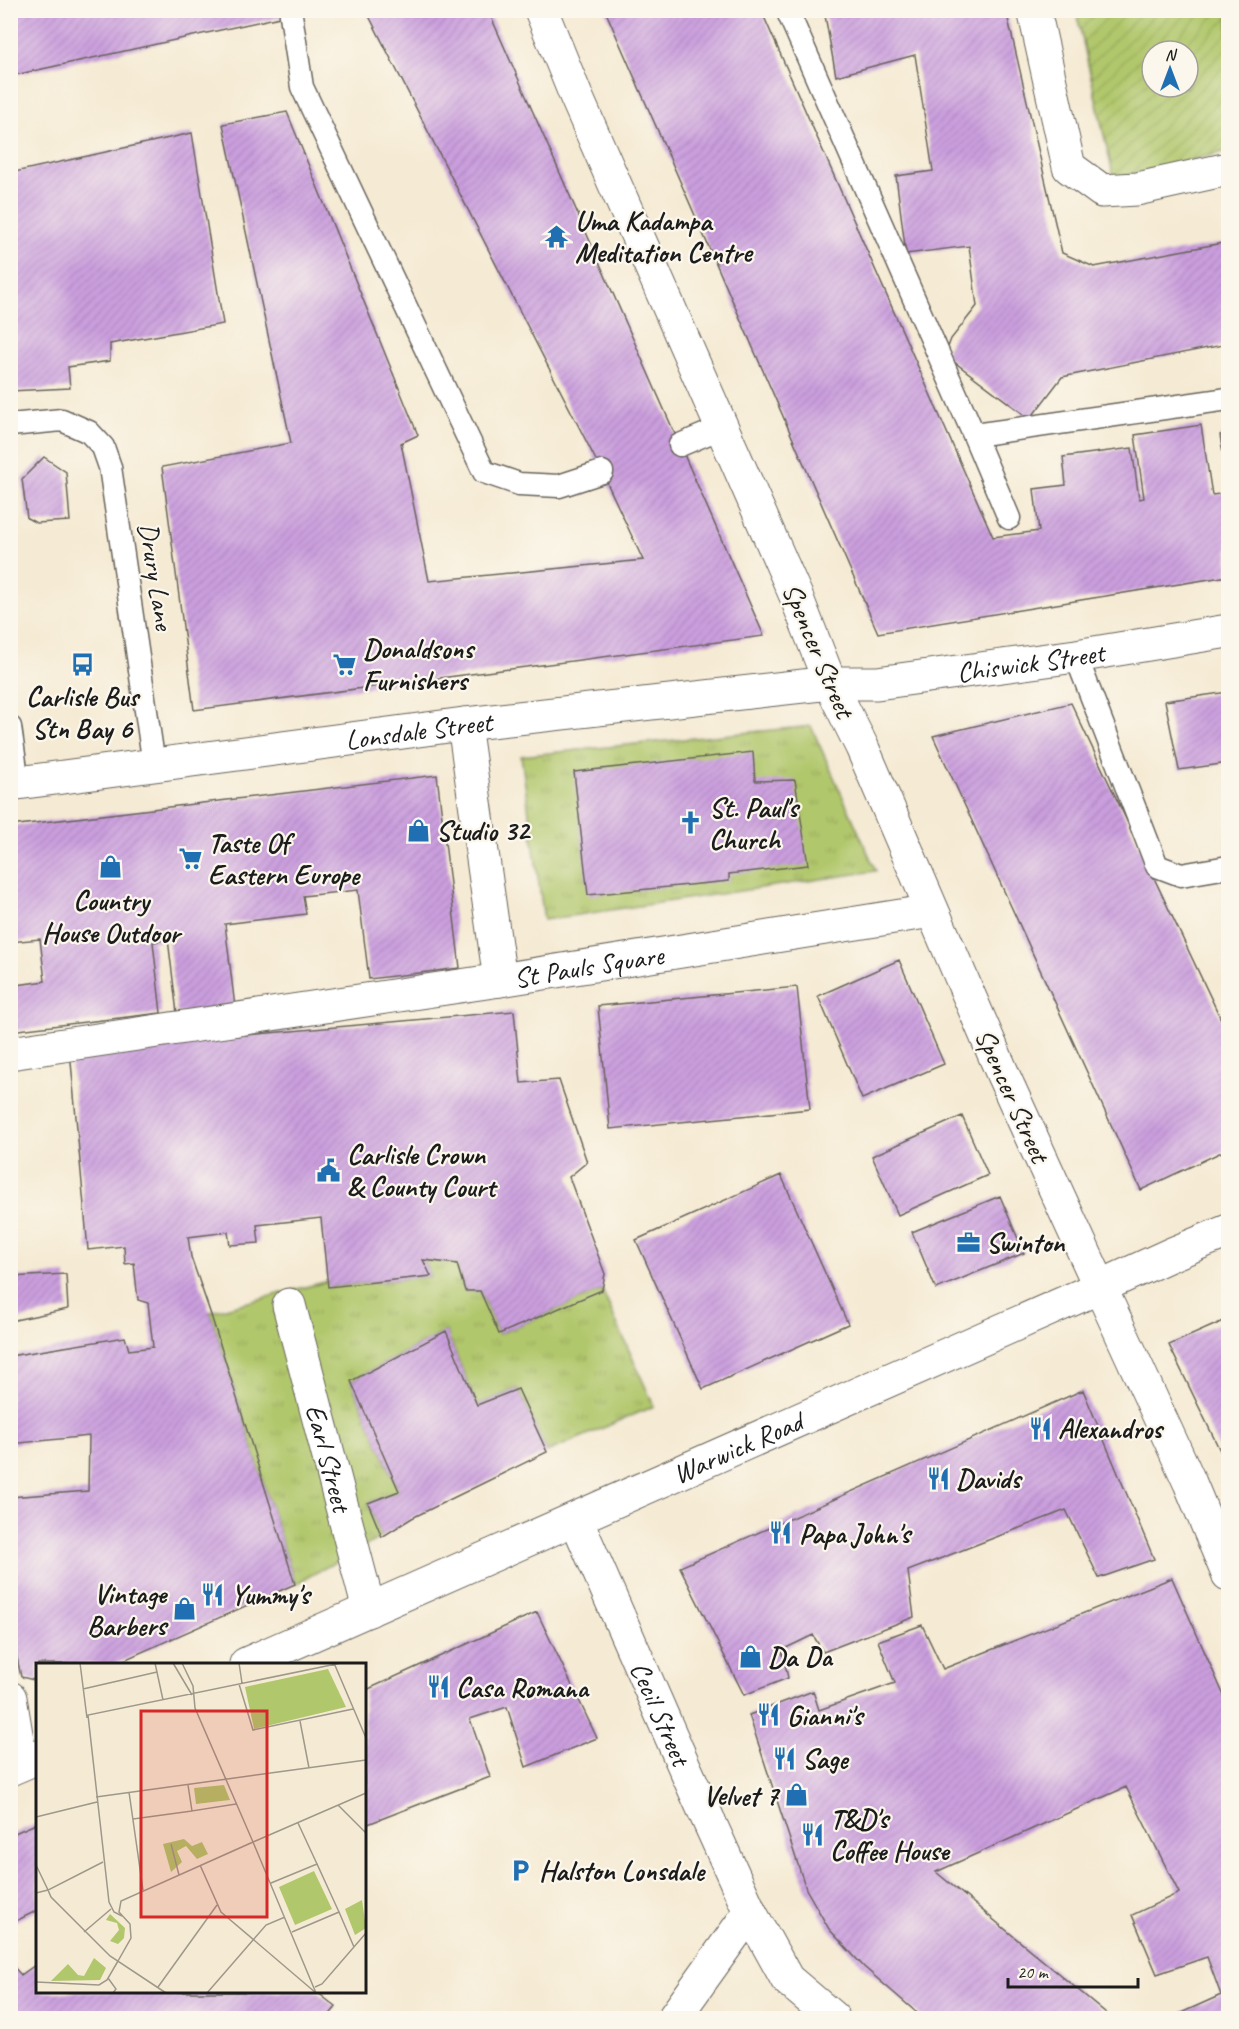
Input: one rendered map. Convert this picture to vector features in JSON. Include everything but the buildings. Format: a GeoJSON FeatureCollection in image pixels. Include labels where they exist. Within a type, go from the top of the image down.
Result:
{"type":"FeatureCollection","features":[{"type":"Feature","properties":{"kind":"street","name":"Spencer Street"},"geometry":{"type":"LineString","coordinates":[[541,10],[576,96],[796,596],[830,683],[862,747],[1004,1077],[1190,1483],[1228,1574]]}},
{"type":"Feature","properties":{"kind":"street"},"geometry":{"type":"LineString","coordinates":[[1034,10],[1069,167],[1101,191],[1137,189],[1228,169]]}},
{"type":"Feature","properties":{"kind":"street","name":"Chiswick Street"},"geometry":{"type":"LineString","coordinates":[[830,683],[877,683],[1076,656],[1228,631]]}},
{"type":"Feature","properties":{"kind":"street","name":"Lonsdale Street"},"geometry":{"type":"LineString","coordinates":[[14,784],[464,724],[830,683]]}},
{"type":"Feature","properties":{"kind":"street","name":"St Pauls Square"},"geometry":{"type":"LineString","coordinates":[[464,724],[500,980],[932,911]]}},
{"type":"Feature","properties":{"kind":"street"},"geometry":{"type":"LineString","coordinates":[[10,1053],[500,980]]}},
{"type":"Feature","properties":{"kind":"street","name":"Warwick Road"},"geometry":{"type":"LineString","coordinates":[[250,1663],[1172,1254],[1228,1232]]}},
{"type":"Feature","properties":{"kind":"street","name":"Earl Street"},"geometry":{"type":"LineString","coordinates":[[289,1305],[369,1610]]}},
{"type":"Feature","properties":{"kind":"street","name":"Cecil Street"},"geometry":{"type":"LineString","coordinates":[[576,1519],[750,1912],[787,1979],[832,2019]]}},
{"type":"Feature","properties":{"kind":"street"},"geometry":{"type":"LineString","coordinates":[[10,1698],[23,1763]]}},
{"type":"Feature","properties":{"kind":"street"},"geometry":{"type":"LineString","coordinates":[[674,2019],[750,1912]]}},
{"type":"Feature","properties":{"kind":"lane"},"geometry":{"type":"LineString","coordinates":[[787,10],[1009,518]]}},
{"type":"Feature","properties":{"kind":"lane"},"geometry":{"type":"LineString","coordinates":[[291,15],[302,87],[484,472],[519,484],[560,486],[602,472]]}},
{"type":"Feature","properties":{"kind":"lane"},"geometry":{"type":"LineString","coordinates":[[974,435],[1228,399]]}},
{"type":"Feature","properties":{"kind":"lane","name":"Drury Lane"},"geometry":{"type":"LineString","coordinates":[[10,425],[62,420],[89,432],[103,447],[110,467],[154,765]]}},
{"type":"Feature","properties":{"kind":"lane"},"geometry":{"type":"LineString","coordinates":[[680,445],[723,427]]}},
{"type":"Feature","properties":{"kind":"lane"},"geometry":{"type":"LineString","coordinates":[[1076,656],[1156,866],[1181,875],[1228,867]]}},
{"type":"Feature","properties":{"kind":"lane"},"geometry":{"type":"LineString","coordinates":[[10,727],[14,784]]}},
{"type":"Feature","properties":{"kind":"green space"},"geometry":{"type":"Polygon","coordinates":[[[1076,11],[1228,11],[1228,151],[1114,179],[1076,11]]]}},
{"type":"Feature","properties":{"kind":"green space"},"geometry":{"type":"Polygon","coordinates":[[[811,726],[876,871],[544,920],[521,756],[811,726]]]}},
{"type":"Feature","properties":{"kind":"green space"},"geometry":{"type":"Polygon","coordinates":[[[423,1260],[457,1264],[465,1291],[480,1291],[499,1334],[602,1290],[654,1406],[547,1452],[518,1389],[477,1405],[446,1331],[351,1381],[399,1491],[368,1503],[382,1537],[295,1584],[210,1312],[328,1281],[329,1287],[431,1276],[423,1260]]]}},
{"type":"Feature","properties":{"kind":"place","name":"Uma Kadampa Meditation Centre"},"geometry":{"type":"Point","coordinates":[557,236]}},
{"type":"Feature","properties":{"kind":"place","name":"Carlisle Bus Stn Bay 6"},"geometry":{"type":"Point","coordinates":[82,664]}},
{"type":"Feature","properties":{"kind":"place","name":"Donaldsons Furnishers"},"geometry":{"type":"Point","coordinates":[345,664]}},
{"type":"Feature","properties":{"kind":"place","name":"St. Paul's Church"},"geometry":{"type":"Point","coordinates":[691,823]}},
{"type":"Feature","properties":{"kind":"place","name":"Studio 32"},"geometry":{"type":"Point","coordinates":[418,830]}},
{"type":"Feature","properties":{"kind":"place","name":"Taste Of Eastern Europe"},"geometry":{"type":"Point","coordinates":[190,858]}},
{"type":"Feature","properties":{"kind":"place","name":"Country House Outdoor"},"geometry":{"type":"Point","coordinates":[111,867]}},
{"type":"Feature","properties":{"kind":"place","name":"Carlisle Crown & County Court"},"geometry":{"type":"Point","coordinates":[329,1170]}},
{"type":"Feature","properties":{"kind":"place","name":"Swinton"},"geometry":{"type":"Point","coordinates":[968,1242]}},
{"type":"Feature","properties":{"kind":"place","name":"Alexandros"},"geometry":{"type":"Point","coordinates":[1040,1428]}},
{"type":"Feature","properties":{"kind":"place","name":"Davids"},"geometry":{"type":"Point","coordinates":[938,1478]}},
{"type":"Feature","properties":{"kind":"place","name":"Papa John's"},"geometry":{"type":"Point","coordinates":[781,1533]}},
{"type":"Feature","properties":{"kind":"place","name":"Yummy's"},"geometry":{"type":"Point","coordinates":[213,1594]}},
{"type":"Feature","properties":{"kind":"place","name":"Vintage Barbers"},"geometry":{"type":"Point","coordinates":[184,1609]}},
{"type":"Feature","properties":{"kind":"place","name":"Da Da"},"geometry":{"type":"Point","coordinates":[750,1656]}},
{"type":"Feature","properties":{"kind":"place","name":"Casa Romana"},"geometry":{"type":"Point","coordinates":[438,1687]}},
{"type":"Feature","properties":{"kind":"place","name":"Gianni's"},"geometry":{"type":"Point","coordinates":[769,1715]}},
{"type":"Feature","properties":{"kind":"place","name":"Sage"},"geometry":{"type":"Point","coordinates":[784,1758]}},
{"type":"Feature","properties":{"kind":"place","name":"Velvet 7"},"geometry":{"type":"Point","coordinates":[796,1795]}},
{"type":"Feature","properties":{"kind":"place","name":"T&D's Coffee House"},"geometry":{"type":"Point","coordinates":[812,1834]}},
{"type":"Feature","properties":{"kind":"place","name":"Halston Lonsdale"},"geometry":{"type":"Point","coordinates":[521,1870]}}]}
